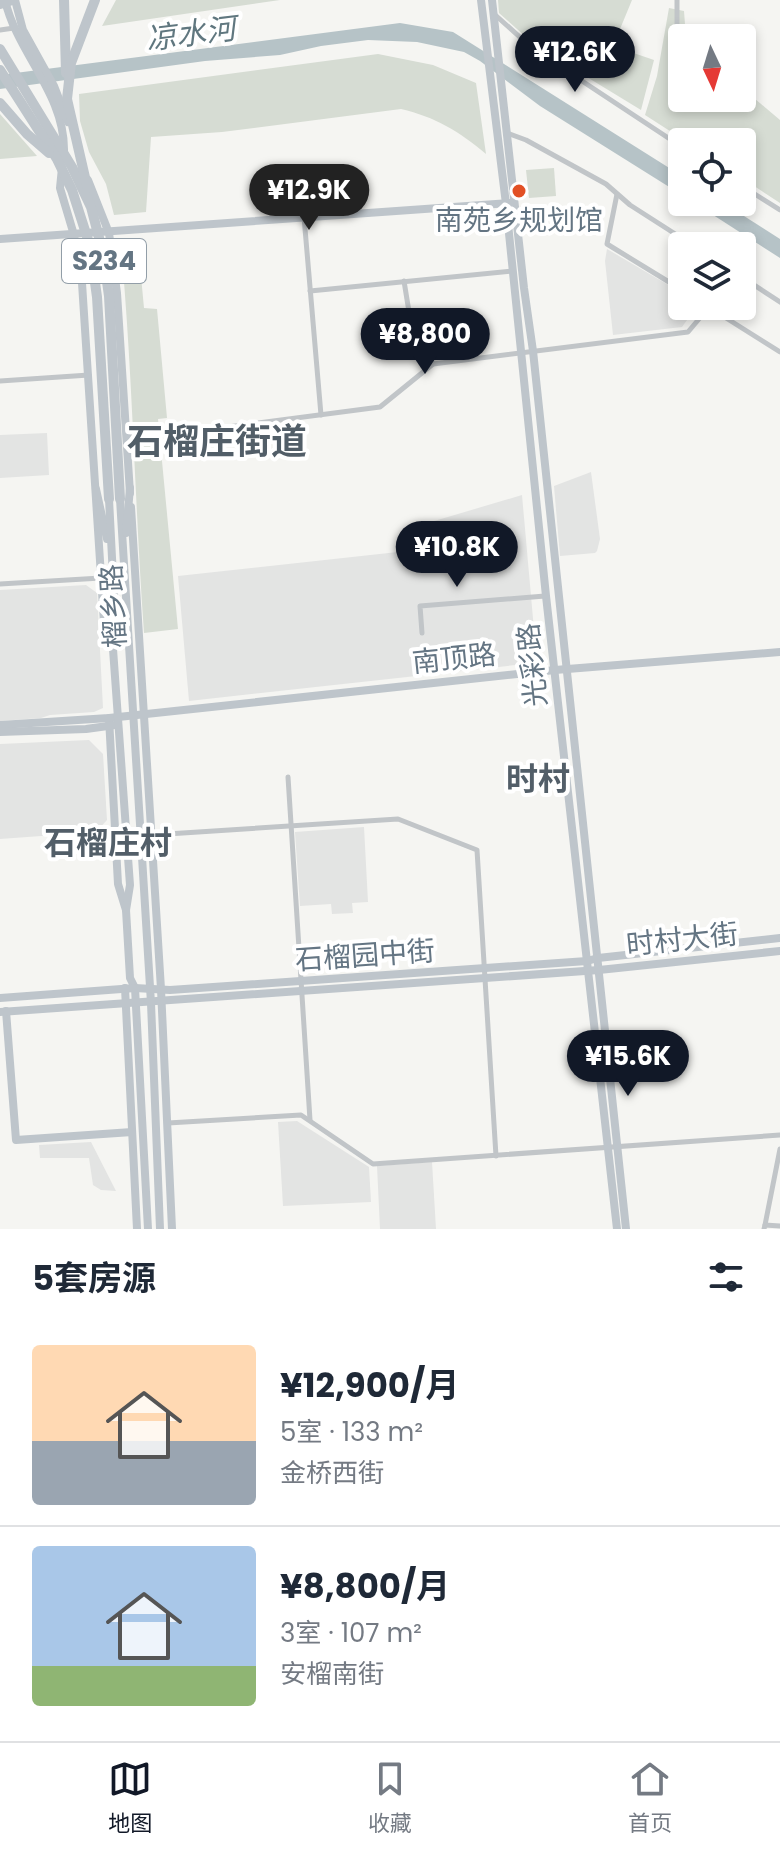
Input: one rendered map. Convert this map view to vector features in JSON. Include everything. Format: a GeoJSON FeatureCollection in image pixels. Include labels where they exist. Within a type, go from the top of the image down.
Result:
{"type":"FeatureCollection","features":[{"type":"Feature","properties":{"kind":"highway"},"geometry":{"type":"LineString","coordinates":[[2,2],[14,0]]}},
{"type":"Feature","properties":{"kind":"highway"},"geometry":{"type":"LineString","coordinates":[[64,0],[63,98],[91,207]]}},
{"type":"Feature","properties":{"kind":"highway"},"geometry":{"type":"LineString","coordinates":[[63,98],[71,63],[95,0]]}},
{"type":"Feature","properties":{"kind":"highway","name":"榴乡路"},"geometry":{"type":"LineString","coordinates":[[0,49],[72,167],[91,207],[103,253],[109,296],[115,499]]}},
{"type":"Feature","properties":{"kind":"highway","name":"榴乡路"},"geometry":{"type":"LineString","coordinates":[[0,70],[57,159],[80,211],[90,246],[115,499]]}},
{"type":"Feature","properties":{"kind":"highway"},"geometry":{"type":"LineString","coordinates":[[0,103],[27,134],[57,159]]}},
{"type":"Feature","properties":{"kind":"main road","name":"榴乡路"},"geometry":{"type":"LineString","coordinates":[[14,0],[24,40],[49,90],[64,146],[60,188],[74,235],[82,283],[105,638],[113,649]]}},
{"type":"Feature","properties":{"kind":"main road","name":"光彩路"},"geometry":{"type":"LineString","coordinates":[[481,0],[494,119],[511,203],[533,351],[598,958],[617,1229]]}},
{"type":"Feature","properties":{"kind":"main road","name":"光彩路"},"geometry":{"type":"LineString","coordinates":[[492,0],[505,120],[513,271],[546,596],[588,966],[626,1229]]}},
{"type":"Feature","properties":{"kind":"main road"},"geometry":{"type":"LineString","coordinates":[[2,2],[14,28],[24,40]]}},
{"type":"Feature","properties":{"kind":"main road","name":"榴乡路"},"geometry":{"type":"LineString","coordinates":[[24,40],[63,98],[109,233],[123,351],[162,1002],[172,1229]]}},
{"type":"Feature","properties":{"kind":"main road"},"geometry":{"type":"LineString","coordinates":[[0,239],[511,203]]}},
{"type":"Feature","properties":{"kind":"main road"},"geometry":{"type":"LineString","coordinates":[[124,561],[130,488]]}},
{"type":"Feature","properties":{"kind":"main road"},"geometry":{"type":"LineString","coordinates":[[96,489],[112,563]]}},
{"type":"Feature","properties":{"kind":"main road","name":"榴乡路"},"geometry":{"type":"LineString","coordinates":[[115,499],[124,561],[151,1003],[160,1229]]}},
{"type":"Feature","properties":{"kind":"main road","name":"榴乡路"},"geometry":{"type":"LineString","coordinates":[[115,499],[112,563],[116,636],[113,649],[114,721],[130,885],[126,910],[130,978],[135,988],[148,1229]]}},
{"type":"Feature","properties":{"kind":"main road","name":"南顶路"},"geometry":{"type":"LineString","coordinates":[[0,732],[114,721],[143,713],[555,670],[780,652]]}},
{"type":"Feature","properties":{"kind":"main road","name":"南顶路"},"geometry":{"type":"LineString","coordinates":[[0,725],[114,721]]}},
{"type":"Feature","properties":{"kind":"main road","name":"时村大街"},"geometry":{"type":"LineString","coordinates":[[598,958],[780,938]]}},
{"type":"Feature","properties":{"kind":"main road","name":"时村大街"},"geometry":{"type":"LineString","coordinates":[[588,966],[599,970],[780,951]]}},
{"type":"Feature","properties":{"kind":"main road","name":"石榴园中街"},"geometry":{"type":"LineString","coordinates":[[0,998],[125,988],[161,989],[588,966],[598,958]]}},
{"type":"Feature","properties":{"kind":"main road","name":"石榴园中街"},"geometry":{"type":"LineString","coordinates":[[3,1012],[301,991],[487,972]]}},
{"type":"Feature","properties":{"kind":"main road"},"geometry":{"type":"LineString","coordinates":[[125,988],[137,1229]]}},
{"type":"Feature","properties":{"kind":"main road"},"geometry":{"type":"LineString","coordinates":[[3,1012],[16,1140],[132,1132]]}},
{"type":"Feature","properties":{"kind":"street"},"geometry":{"type":"LineString","coordinates":[[677,0],[677,24]]}},
{"type":"Feature","properties":{"kind":"street"},"geometry":{"type":"LineString","coordinates":[[493,12],[532,48],[668,138]]}},
{"type":"Feature","properties":{"kind":"street"},"geometry":{"type":"LineString","coordinates":[[0,30],[14,28]]}},
{"type":"Feature","properties":{"kind":"street"},"geometry":{"type":"LineString","coordinates":[[506,133],[549,152],[606,184],[673,232]]}},
{"type":"Feature","properties":{"kind":"street"},"geometry":{"type":"LineString","coordinates":[[617,194],[607,244],[668,281]]}},
{"type":"Feature","properties":{"kind":"street"},"geometry":{"type":"LineString","coordinates":[[756,195],[780,210]]}},
{"type":"Feature","properties":{"kind":"street"},"geometry":{"type":"LineString","coordinates":[[304,216],[321,415]]}},
{"type":"Feature","properties":{"kind":"street"},"geometry":{"type":"LineString","coordinates":[[310,291],[513,271]]}},
{"type":"Feature","properties":{"kind":"street"},"geometry":{"type":"LineString","coordinates":[[404,281],[410,318],[433,364]]}},
{"type":"Feature","properties":{"kind":"street"},"geometry":{"type":"LineString","coordinates":[[756,286],[780,302]]}},
{"type":"Feature","properties":{"kind":"street"},"geometry":{"type":"LineString","coordinates":[[127,437],[380,407],[433,364],[688,332],[697,320]]}},
{"type":"Feature","properties":{"kind":"street"},"geometry":{"type":"LineString","coordinates":[[730,320],[780,352]]}},
{"type":"Feature","properties":{"kind":"street"},"geometry":{"type":"LineString","coordinates":[[0,381],[90,375]]}},
{"type":"Feature","properties":{"kind":"street"},"geometry":{"type":"LineString","coordinates":[[0,584],[101,578]]}},
{"type":"Feature","properties":{"kind":"street"},"geometry":{"type":"LineString","coordinates":[[422,633],[420,606],[546,596]]}},
{"type":"Feature","properties":{"kind":"street"},"geometry":{"type":"LineString","coordinates":[[288,777],[310,1121]]}},
{"type":"Feature","properties":{"kind":"street"},"geometry":{"type":"LineString","coordinates":[[151,836],[398,819],[477,850],[487,972],[496,1156]]}},
{"type":"Feature","properties":{"kind":"street"},"geometry":{"type":"LineString","coordinates":[[167,1123],[301,1115],[373,1164],[780,1135]]}},
{"type":"Feature","properties":{"kind":"street"},"geometry":{"type":"LineString","coordinates":[[780,1149],[764,1227],[780,1226]]}},
{"type":"Feature","properties":{"kind":"shaded area"},"geometry":{"type":"Polygon","coordinates":[[[116,0],[280,0],[102,26],[116,0]]]}},
{"type":"Feature","properties":{"kind":"shaded area"},"geometry":{"type":"Polygon","coordinates":[[[498,0],[632,0],[613,46],[654,60],[641,110],[536,46],[499,13],[498,0]]]}},
{"type":"Feature","properties":{"kind":"shaded area"},"geometry":{"type":"Polygon","coordinates":[[[669,8],[684,11],[685,24],[668,24],[668,112],[756,112],[756,100],[780,120],[780,203],[756,187],[756,128],[668,130],[645,115],[657,76],[669,8]]]}},
{"type":"Feature","properties":{"kind":"shaded area"},"geometry":{"type":"Polygon","coordinates":[[[400,23],[453,32],[668,167],[668,186],[540,106],[480,61],[464,52],[417,42],[368,40],[280,55],[205,61],[0,89],[0,75],[400,23]]]}},
{"type":"Feature","properties":{"kind":"shaded area"},"geometry":{"type":"Polygon","coordinates":[[[378,54],[433,65],[476,83],[486,154],[446,126],[401,109],[222,132],[151,137],[146,212],[114,215],[106,184],[89,152],[80,121],[79,94],[378,54]]]}},
{"type":"Feature","properties":{"kind":"shaded area"},"geometry":{"type":"Polygon","coordinates":[[[0,114],[37,156],[0,159],[0,114]]]}},
{"type":"Feature","properties":{"kind":"shaded area"},"geometry":{"type":"Polygon","coordinates":[[[554,168],[556,196],[529,198],[526,170],[554,168]]]}},
{"type":"Feature","properties":{"kind":"shaded area"},"geometry":{"type":"Polygon","coordinates":[[[715,216],[744,216],[780,239],[780,258],[756,243],[756,232],[740,232],[715,216]]]}},
{"type":"Feature","properties":{"kind":"shaded area"},"geometry":{"type":"Polygon","coordinates":[[[607,249],[668,285],[668,320],[687,320],[682,327],[613,335],[605,261],[607,249]]]}},
{"type":"Feature","properties":{"kind":"shaded area"},"geometry":{"type":"Polygon","coordinates":[[[139,255],[144,308],[157,309],[167,418],[158,419],[178,629],[144,633],[122,258],[139,255]]]}},
{"type":"Feature","properties":{"kind":"shaded area"},"geometry":{"type":"Polygon","coordinates":[[[47,433],[49,475],[0,478],[0,435],[47,433]]]}},
{"type":"Feature","properties":{"kind":"shaded area"},"geometry":{"type":"Polygon","coordinates":[[[591,472],[600,539],[597,551],[560,556],[554,486],[591,472]]]}},
{"type":"Feature","properties":{"kind":"shaded area"},"geometry":{"type":"Polygon","coordinates":[[[522,495],[536,652],[525,664],[189,701],[178,576],[416,550],[414,527],[522,495]]]}},
{"type":"Feature","properties":{"kind":"shaded area"},"geometry":{"type":"Polygon","coordinates":[[[86,585],[97,593],[103,708],[94,712],[0,721],[0,590],[86,585]]]}},
{"type":"Feature","properties":{"kind":"shaded area"},"geometry":{"type":"Polygon","coordinates":[[[89,740],[103,754],[107,820],[96,832],[0,839],[0,744],[89,740]]]}},
{"type":"Feature","properties":{"kind":"shaded area"},"geometry":{"type":"Polygon","coordinates":[[[364,827],[368,902],[352,903],[353,913],[332,914],[331,904],[300,906],[295,832],[364,827]]]}},
{"type":"Feature","properties":{"kind":"shaded area"},"geometry":{"type":"Polygon","coordinates":[[[297,1121],[369,1167],[371,1202],[283,1206],[278,1122],[297,1121]]]}},
{"type":"Feature","properties":{"kind":"shaded area"},"geometry":{"type":"Polygon","coordinates":[[[91,1142],[116,1191],[101,1190],[93,1185],[89,1158],[40,1158],[39,1145],[91,1142]]]}},
{"type":"Feature","properties":{"kind":"shaded area"},"geometry":{"type":"Polygon","coordinates":[[[432,1162],[436,1229],[380,1229],[377,1166],[432,1162]]]}},
{"type":"Feature","properties":{"kind":"place","name":"南苑乡规划馆"},"geometry":{"type":"Point","coordinates":[519,191]}},
{"type":"Feature","properties":{"kind":"district","name":"石榴庄街道"},"geometry":{"type":"Point","coordinates":[217,441]}},
{"type":"Feature","properties":{"kind":"district","name":"时村"},"geometry":{"type":"Point","coordinates":[538,779]}},
{"type":"Feature","properties":{"kind":"district","name":"石榴庄村"},"geometry":{"type":"Point","coordinates":[108,843]}},
{"type":"Feature","properties":{"kind":"water label","name":"凉水河"},"geometry":{"type":"Point","coordinates":[191,34]}}]}
